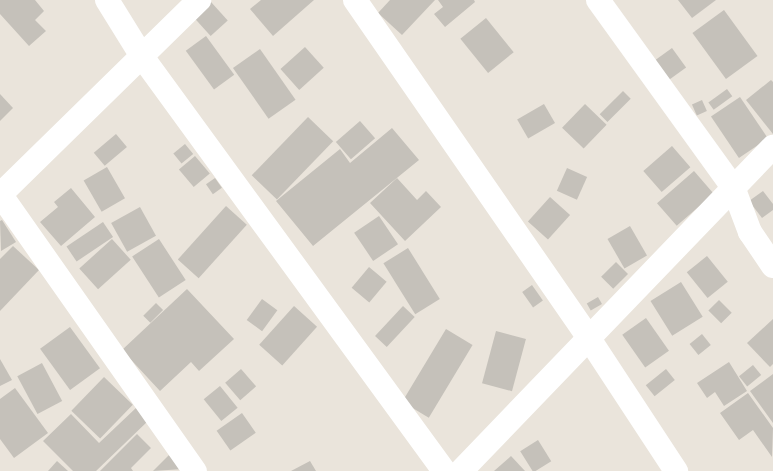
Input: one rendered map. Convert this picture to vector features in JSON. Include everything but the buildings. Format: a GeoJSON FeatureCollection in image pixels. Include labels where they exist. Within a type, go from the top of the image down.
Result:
{"type":"FeatureCollection","features":[{"type":"Feature","properties":{"kind":"street"},"geometry":{"type":"LineString","coordinates":[[107,0],[143,58],[444,471]]}},
{"type":"Feature","properties":{"kind":"street"},"geometry":{"type":"LineString","coordinates":[[195,471],[0,195],[143,58],[199,0]]}},
{"type":"Feature","properties":{"kind":"street"},"geometry":{"type":"LineString","coordinates":[[355,0],[590,340],[676,471]]}},
{"type":"Feature","properties":{"kind":"street"},"geometry":{"type":"LineString","coordinates":[[598,0],[733,187],[750,232],[773,266]]}},
{"type":"Feature","properties":{"kind":"street"},"geometry":{"type":"LineString","coordinates":[[461,471],[590,340],[733,187],[773,147]]}}]}
